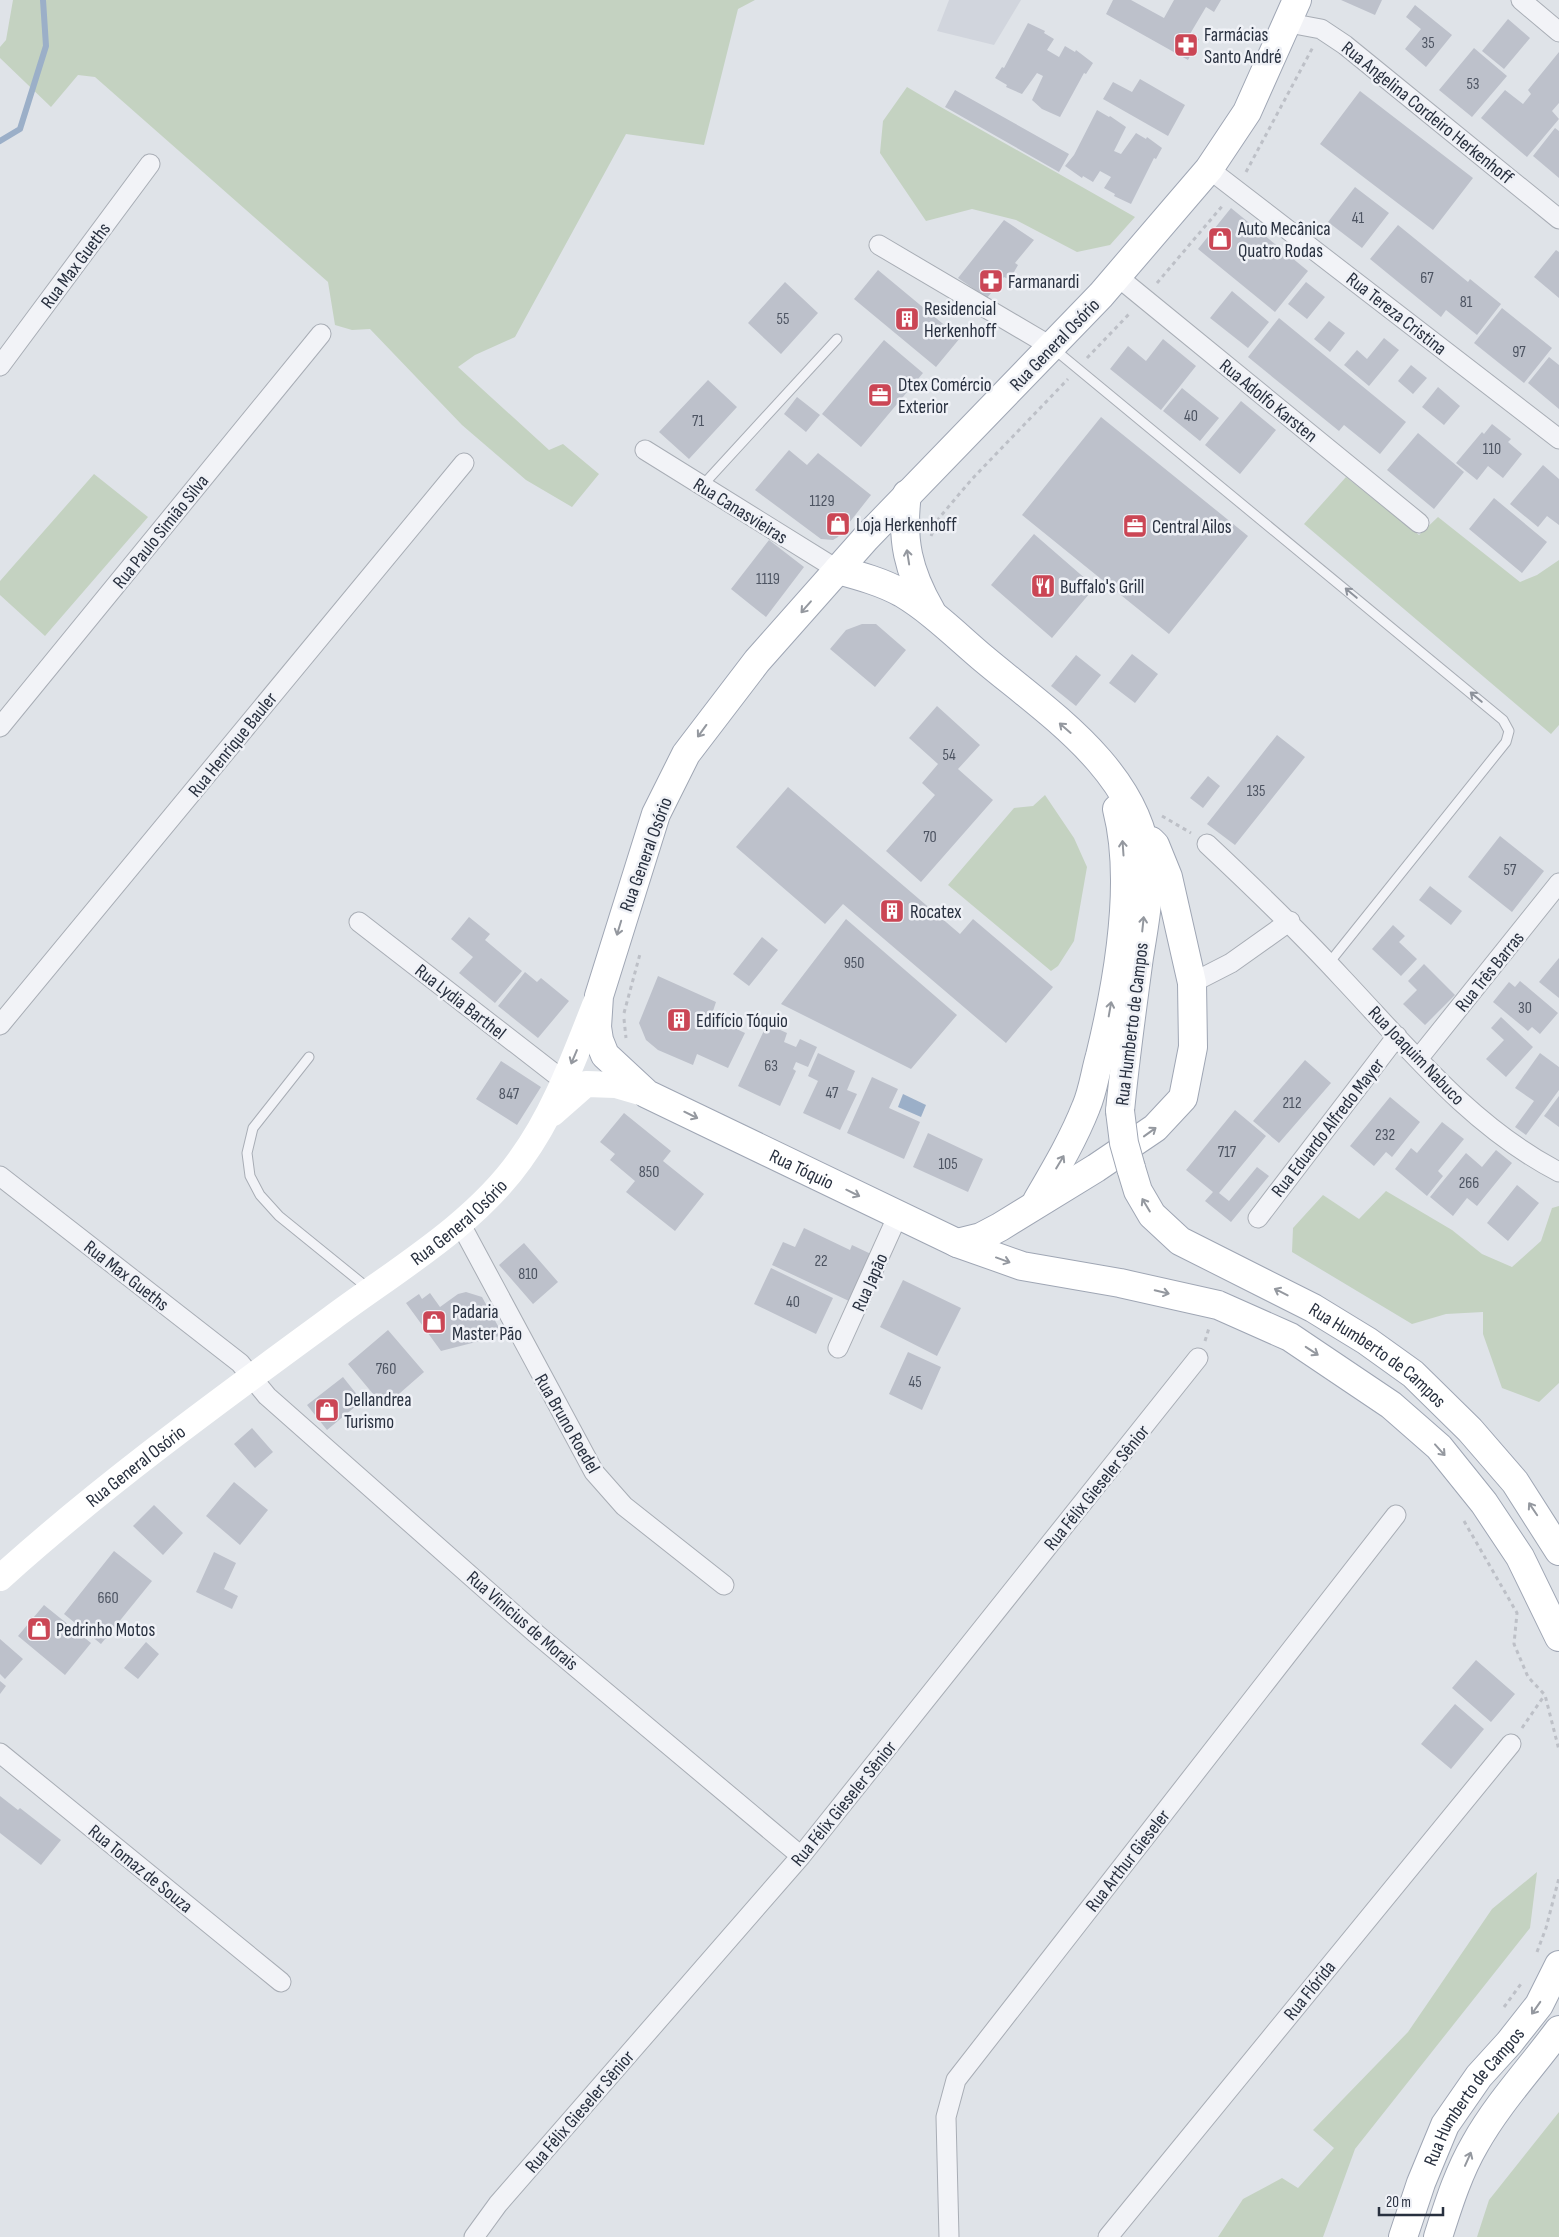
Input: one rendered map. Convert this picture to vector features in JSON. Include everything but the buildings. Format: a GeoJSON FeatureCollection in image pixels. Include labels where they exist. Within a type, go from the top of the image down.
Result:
{"type":"FeatureCollection","features":[{"type":"Feature","properties":{"kind":"main road","name":"Rua General Osório"},"geometry":{"type":"LineString","coordinates":[[0,1578],[83,1507],[251,1378],[460,1223],[520,1162],[548,1119],[599,996],[656,814],[686,754],[758,662],[838,570],[908,494],[1118,277],[1210,170],[1247,112],[1290,8]]}},
{"type":"Feature","properties":{"kind":"main road","name":"Rua Humberto de Campos"},"geometry":{"type":"LineString","coordinates":[[908,494],[905,511],[907,557],[912,576],[934,617]]}},
{"type":"Feature","properties":{"kind":"main road","name":"Rua Humberto de Campos"},"geometry":{"type":"LineString","coordinates":[[838,570],[882,584],[903,594],[934,617],[1039,705],[1101,762],[1135,818],[1147,859],[1147,888],[1126,1044],[1120,1111],[1124,1143],[1130,1168],[1138,1192],[1152,1215],[1180,1241],[1313,1308],[1389,1355],[1418,1379],[1470,1430],[1515,1482],[1559,1551]]}},
{"type":"Feature","properties":{"kind":"main road"},"geometry":{"type":"LineString","coordinates":[[1035,1204],[1067,1151],[1087,1105],[1107,1026],[1116,972],[1126,877],[1123,839],[1114,798],[1101,762]]}},
{"type":"Feature","properties":{"kind":"main road"},"geometry":{"type":"LineString","coordinates":[[957,1243],[981,1237],[1000,1228],[1035,1204],[1096,1168],[1155,1128],[1182,1098],[1193,1047],[1192,983],[1168,877],[1155,845],[1135,818]]}},
{"type":"Feature","properties":{"kind":"main road","name":"Rua Tóquio"},"geometry":{"type":"LineString","coordinates":[[599,996],[597,1027],[599,1040],[605,1054],[647,1094]]}},
{"type":"Feature","properties":{"kind":"main road","name":"Rua Tóquio"},"geometry":{"type":"LineString","coordinates":[[548,1119],[570,1096],[586,1084],[616,1085],[647,1094],[957,1243]]}},
{"type":"Feature","properties":{"kind":"main road","name":"Rua Humberto de Campos"},"geometry":{"type":"LineString","coordinates":[[957,1243],[1022,1266],[1120,1283],[1218,1305],[1290,1336],[1391,1405],[1439,1448],[1484,1503],[1520,1557],[1559,1637]]}},
{"type":"Feature","properties":{"kind":"main road","name":"Rua Humberto de Campos"},"geometry":{"type":"LineString","coordinates":[[1402,2237],[1420,2183],[1444,2125],[1479,2076],[1509,2043],[1539,2005],[1559,1965]]}},
{"type":"Feature","properties":{"kind":"main road","name":"Rua Humberto de Campos"},"geometry":{"type":"LineString","coordinates":[[1438,2237],[1451,2197],[1474,2145],[1504,2100],[1559,2030]]}},
{"type":"Feature","properties":{"kind":"street"},"geometry":{"type":"LineString","coordinates":[[1521,0],[1559,32]]}},
{"type":"Feature","properties":{"kind":"street","name":"Rua Angelina Cordeiro Herkenhoff"},"geometry":{"type":"LineString","coordinates":[[1290,8],[1345,45],[1559,218]]}},
{"type":"Feature","properties":{"kind":"street","name":"Rua Max Gueths"},"geometry":{"type":"LineString","coordinates":[[0,366],[150,164]]}},
{"type":"Feature","properties":{"kind":"street","name":"Rua Tereza Cristina"},"geometry":{"type":"LineString","coordinates":[[1210,170],[1559,439]]}},
{"type":"Feature","properties":{"kind":"street"},"geometry":{"type":"LineString","coordinates":[[879,245],[1052,347]]}},
{"type":"Feature","properties":{"kind":"street","name":"Rua Adolfo Karsten"},"geometry":{"type":"LineString","coordinates":[[1118,277],[1419,522]]}},
{"type":"Feature","properties":{"kind":"street","name":"Rua Paulo Simião Silva"},"geometry":{"type":"LineString","coordinates":[[0,727],[320,334]]}},
{"type":"Feature","properties":{"kind":"street","name":"Rua Canasvieiras"},"geometry":{"type":"LineString","coordinates":[[645,450],[838,570]]}},
{"type":"Feature","properties":{"kind":"street","name":"Rua Henrique Bauler"},"geometry":{"type":"LineString","coordinates":[[0,1026],[464,463]]}},
{"type":"Feature","properties":{"kind":"street","name":"Rua Joaquim Nabuco"},"geometry":{"type":"LineString","coordinates":[[1207,844],[1290,921],[1418,1059],[1497,1134],[1527,1156],[1559,1172]]}},
{"type":"Feature","properties":{"kind":"street","name":"Rua Três Barras"},"geometry":{"type":"LineString","coordinates":[[1418,1059],[1559,883]]}},
{"type":"Feature","properties":{"kind":"street"},"geometry":{"type":"LineString","coordinates":[[1192,983],[1231,963],[1290,921]]}},
{"type":"Feature","properties":{"kind":"street","name":"Rua Lydia Barthel"},"geometry":{"type":"LineString","coordinates":[[359,922],[564,1081]]}},
{"type":"Feature","properties":{"kind":"street","name":"Rua Eduardo Alfredo Mayer"},"geometry":{"type":"LineString","coordinates":[[1258,1218],[1397,1036]]}},
{"type":"Feature","properties":{"kind":"street","name":"Rua Max Gueths"},"geometry":{"type":"LineString","coordinates":[[0,1176],[227,1352],[240,1363],[251,1378]]}},
{"type":"Feature","properties":{"kind":"street","name":"Rua Japão"},"geometry":{"type":"LineString","coordinates":[[838,1348],[898,1215]]}},
{"type":"Feature","properties":{"kind":"street","name":"Rua Bruno Roedel"},"geometry":{"type":"LineString","coordinates":[[460,1223],[594,1472],[624,1506],[724,1585]]}},
{"type":"Feature","properties":{"kind":"street","name":"Rua Félix Gieseler Sênior"},"geometry":{"type":"LineString","coordinates":[[474,2237],[505,2196],[801,1856],[1198,1358]]}},
{"type":"Feature","properties":{"kind":"street","name":"Rua Vinicius de Morais"},"geometry":{"type":"LineString","coordinates":[[251,1378],[267,1396],[534,1632],[801,1856]]}},
{"type":"Feature","properties":{"kind":"street","name":"Rua Arthur Gieseler"},"geometry":{"type":"LineString","coordinates":[[949,2237],[946,2117],[956,2080],[1396,1515]]}},
{"type":"Feature","properties":{"kind":"street","name":"Rua Flórida"},"geometry":{"type":"LineString","coordinates":[[1108,2237],[1511,1744]]}},
{"type":"Feature","properties":{"kind":"street","name":"Rua Tomaz de Souza"},"geometry":{"type":"LineString","coordinates":[[0,1754],[281,1982]]}},
{"type":"Feature","properties":{"kind":"lane"},"geometry":{"type":"LineString","coordinates":[[702,486],[836,339]]}},
{"type":"Feature","properties":{"kind":"lane"},"geometry":{"type":"LineString","coordinates":[[1052,347],[1503,720],[1509,732],[1506,742],[1329,963]]}},
{"type":"Feature","properties":{"kind":"lane"},"geometry":{"type":"LineString","coordinates":[[309,1057],[253,1128],[247,1153],[250,1176],[260,1195],[279,1216],[370,1290]]}},
{"type":"Feature","properties":{"kind":"path"},"geometry":{"type":"LineString","coordinates":[[1135,818],[1160,814],[1207,844]]}},
{"type":"Feature","properties":{"kind":"path"},"geometry":{"type":"LineString","coordinates":[[626,1041],[623,1017],[642,945]]}},
{"type":"Feature","properties":{"kind":"path"},"geometry":{"type":"LineString","coordinates":[[1463,1518],[1517,1613],[1514,1644],[1528,1677],[1544,1696],[1559,1750]]}},
{"type":"Feature","properties":{"kind":"path"},"geometry":{"type":"LineString","coordinates":[[1511,1744],[1544,1696]]}},
{"type":"Feature","properties":{"kind":"shaded area"},"geometry":{"type":"Polygon","coordinates":[[[949,0],[1021,0],[994,45],[937,31],[949,0]]]}},
{"type":"Feature","properties":{"kind":"green space"},"geometry":{"type":"Polygon","coordinates":[[[13,0],[755,0],[738,9],[704,145],[626,134],[515,337],[475,355],[458,367],[549,450],[563,444],[599,474],[572,507],[526,480],[462,425],[370,329],[352,330],[335,325],[328,282],[95,77],[78,75],[51,107],[0,58],[0,47],[6,40],[13,0]]]}},
{"type":"Feature","properties":{"kind":"green space"},"geometry":{"type":"Polygon","coordinates":[[[907,87],[1135,217],[1110,245],[1077,252],[1016,220],[972,209],[926,221],[880,153],[883,121],[907,87]]]}},
{"type":"Feature","properties":{"kind":"green space"},"geometry":{"type":"Polygon","coordinates":[[[94,474],[148,517],[45,636],[0,595],[0,581],[94,474]]]}},
{"type":"Feature","properties":{"kind":"green space"},"geometry":{"type":"Polygon","coordinates":[[[1346,477],[1419,535],[1438,517],[1520,582],[1537,575],[1559,560],[1559,725],[1551,734],[1304,524],[1346,477]]]}},
{"type":"Feature","properties":{"kind":"green space"},"geometry":{"type":"Polygon","coordinates":[[[1045,795],[1074,838],[1087,867],[1074,941],[1058,966],[1051,971],[948,885],[1014,808],[1033,806],[1045,795]]]}},
{"type":"Feature","properties":{"kind":"green space"},"geometry":{"type":"Polygon","coordinates":[[[1386,1191],[1452,1230],[1482,1254],[1512,1267],[1541,1241],[1552,1208],[1559,1206],[1559,1383],[1539,1402],[1502,1388],[1483,1334],[1483,1312],[1446,1314],[1412,1324],[1292,1252],[1293,1228],[1323,1195],[1359,1219],[1386,1191]]]}},
{"type":"Feature","properties":{"kind":"green space"},"geometry":{"type":"Polygon","coordinates":[[[1537,1872],[1530,1928],[1355,2149],[1323,2237],[1218,2237],[1243,2199],[1282,2178],[1298,2188],[1334,2148],[1313,2130],[1408,2032],[1492,1909],[1537,1872]]]}},
{"type":"Feature","properties":{"kind":"green space"},"geometry":{"type":"Polygon","coordinates":[[[1559,2112],[1559,2237],[1477,2237],[1489,2200],[1559,2112]]]}},
{"type":"Feature","properties":{"kind":"water"},"geometry":{"type":"Polygon","coordinates":[[[903,1094],[926,1105],[921,1117],[898,1107],[903,1094]]]}},
{"type":"Feature","properties":{"kind":"waterway"},"geometry":{"type":"LineString","coordinates":[[0,141],[20,129],[46,46],[43,0]]}},
{"type":"Feature","properties":{"kind":"place","name":"Farmácias Santo André"},"geometry":{"type":"Point","coordinates":[1186,45]}},
{"type":"Feature","properties":{"kind":"place","name":"Auto Mecânica Quatro Rodas"},"geometry":{"type":"Point","coordinates":[1220,239]}},
{"type":"Feature","properties":{"kind":"place","name":"Farmanardi"},"geometry":{"type":"Point","coordinates":[991,281]}},
{"type":"Feature","properties":{"kind":"place","name":"Residencial Herkenhoff"},"geometry":{"type":"Point","coordinates":[907,319]}},
{"type":"Feature","properties":{"kind":"place","name":"Dtex Comércio Exterior"},"geometry":{"type":"Point","coordinates":[880,395]}},
{"type":"Feature","properties":{"kind":"place","name":"Loja Herkenhoff"},"geometry":{"type":"Point","coordinates":[838,524]}},
{"type":"Feature","properties":{"kind":"place","name":"Central Ailos"},"geometry":{"type":"Point","coordinates":[1135,526]}},
{"type":"Feature","properties":{"kind":"place","name":"Buffalo's Grill"},"geometry":{"type":"Point","coordinates":[1043,586]}},
{"type":"Feature","properties":{"kind":"place","name":"Rocatex"},"geometry":{"type":"Point","coordinates":[892,911]}},
{"type":"Feature","properties":{"kind":"place","name":"Edifício Tóquio"},"geometry":{"type":"Point","coordinates":[679,1020]}},
{"type":"Feature","properties":{"kind":"place","name":"Padaria Master Pão"},"geometry":{"type":"Point","coordinates":[434,1322]}},
{"type":"Feature","properties":{"kind":"place","name":"Dellandrea Turismo"},"geometry":{"type":"Point","coordinates":[327,1410]}},
{"type":"Feature","properties":{"kind":"place","name":"Pedrinho Motos"},"geometry":{"type":"Point","coordinates":[39,1629]}}]}
